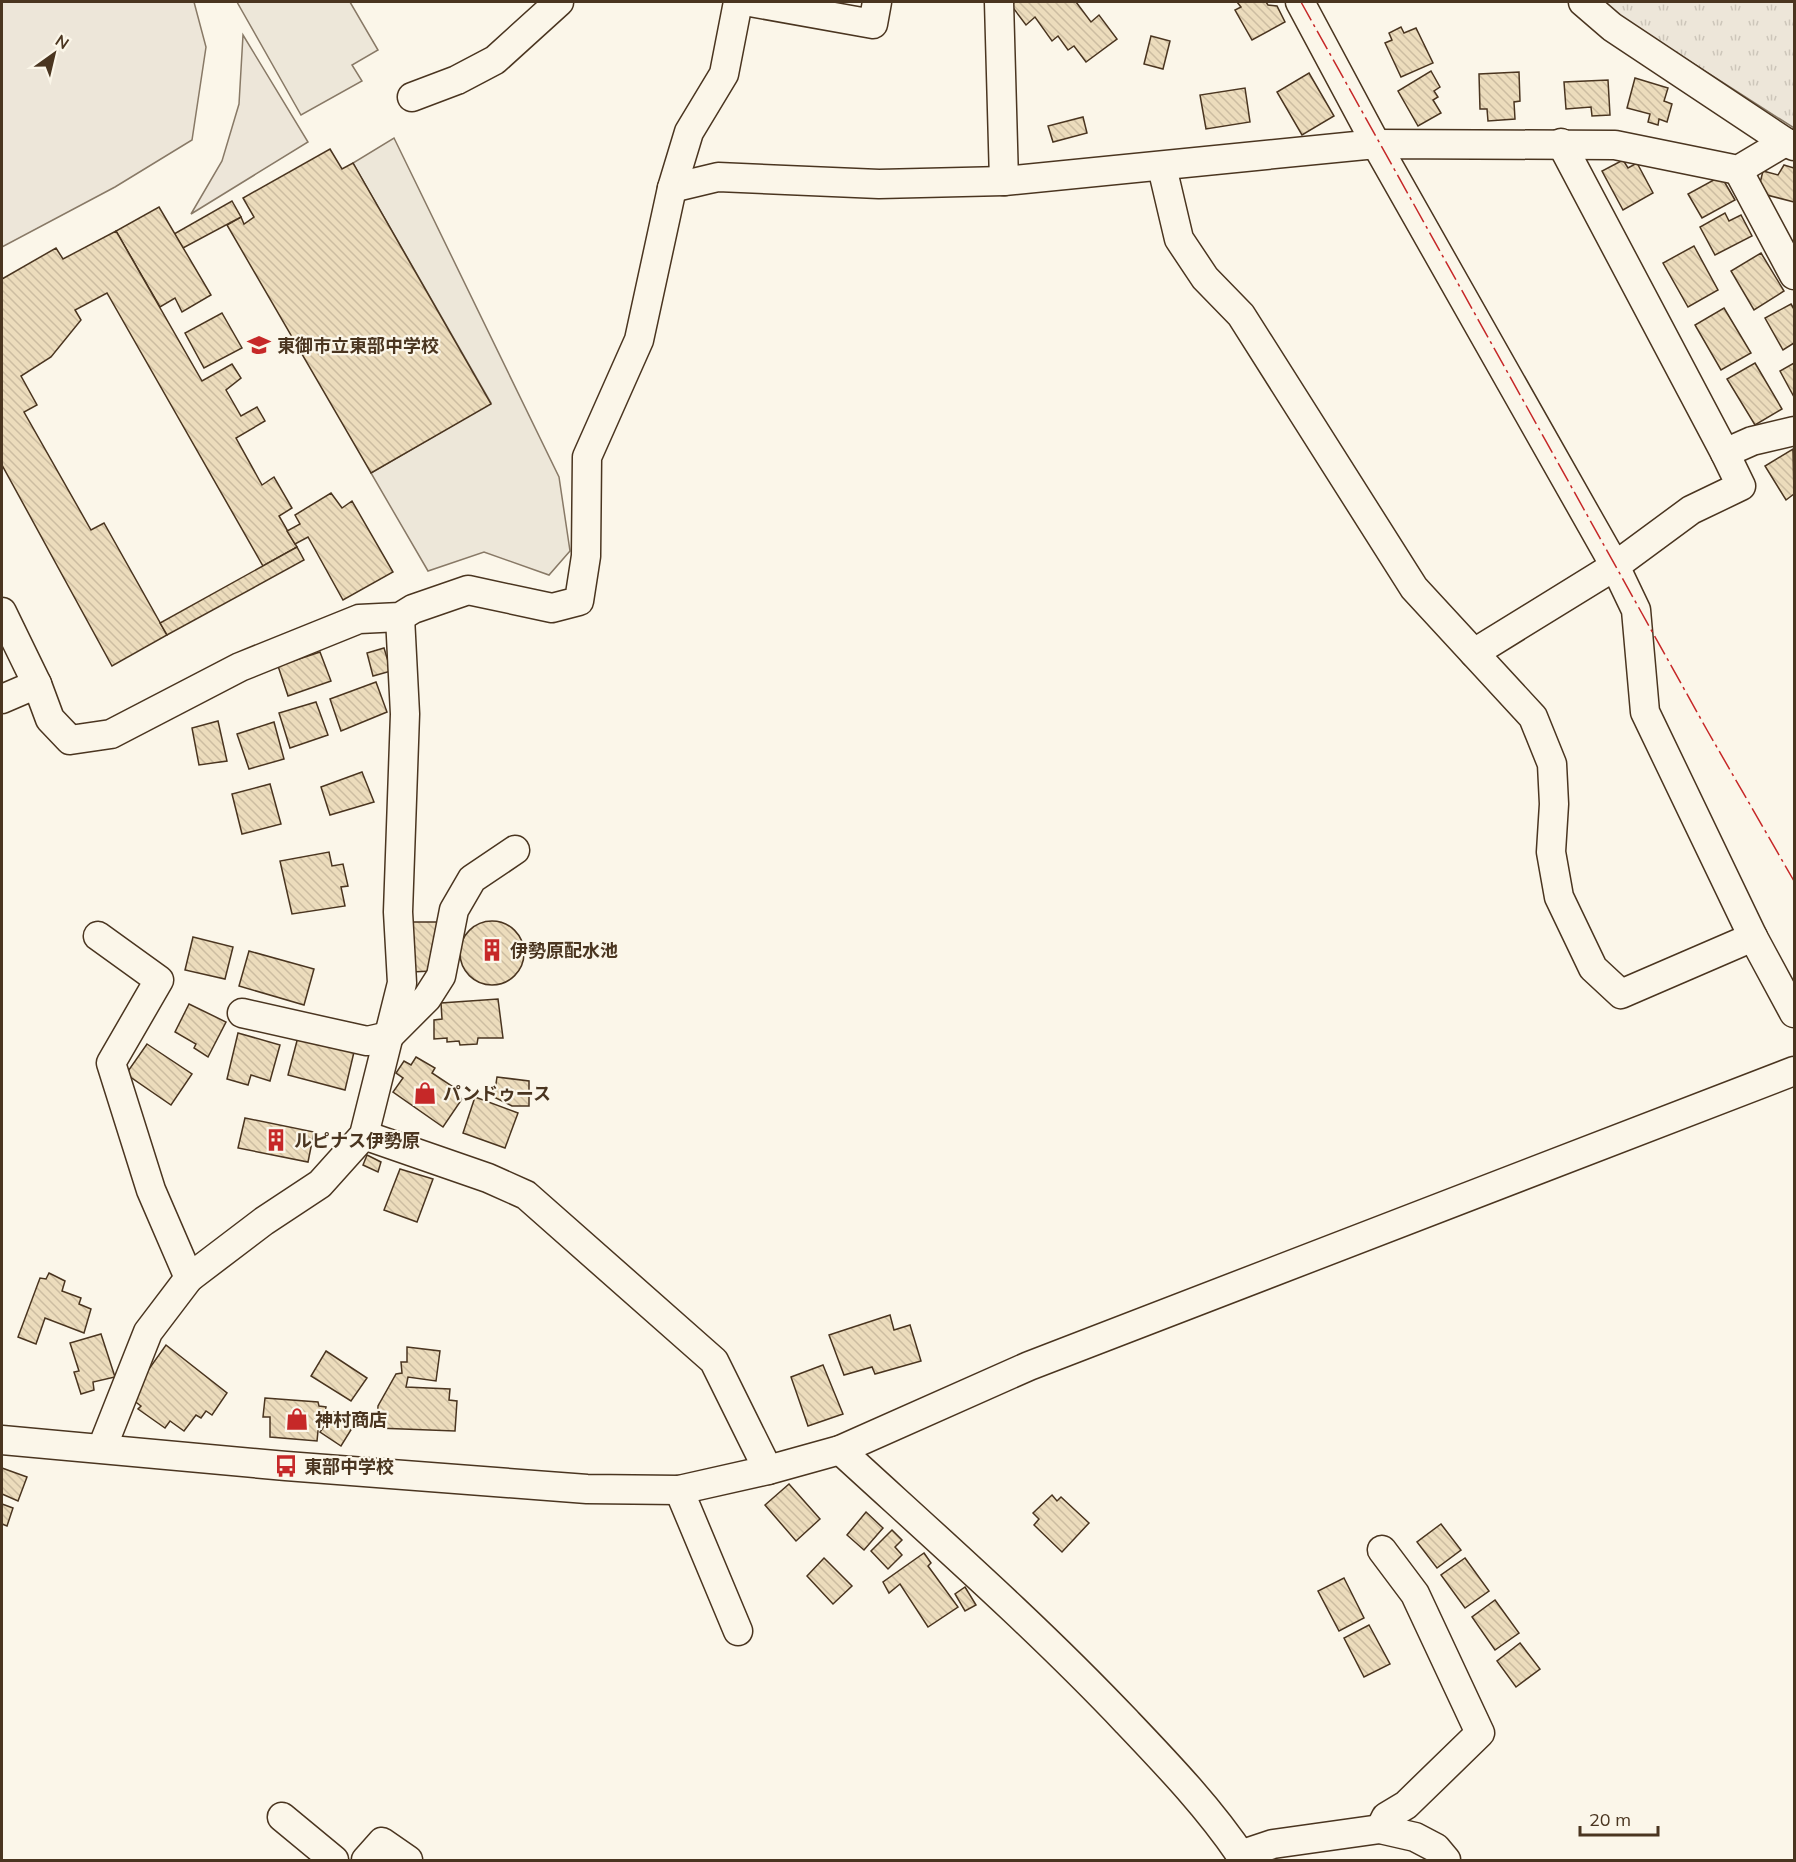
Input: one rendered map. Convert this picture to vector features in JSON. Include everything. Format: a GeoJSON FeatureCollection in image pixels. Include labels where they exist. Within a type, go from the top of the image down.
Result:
{"type":"FeatureCollection","features":[{"type":"Feature","properties":{"kind":"street"},"geometry":{"type":"LineString","coordinates":[[412,97],[457,80],[495,60],[559,2]]}},
{"type":"Feature","properties":{"kind":"street"},"geometry":{"type":"LineString","coordinates":[[2,612],[37,684],[50,719],[70,740],[111,734],[240,667],[359,620],[400,617],[412,609],[468,590],[552,608],[579,601],[586,556],[587,457],[639,340],[672,188],[689,132],[724,74],[738,2]]}},
{"type":"Feature","properties":{"kind":"street"},"geometry":{"type":"LineString","coordinates":[[750,2],[873,24],[877,2]]}},
{"type":"Feature","properties":{"kind":"street"},"geometry":{"type":"LineString","coordinates":[[999,2],[1004,181]]}},
{"type":"Feature","properties":{"kind":"street"},"geometry":{"type":"LineString","coordinates":[[1300,2],[1377,144],[1615,566],[1636,610],[1645,712],[1753,937],[1794,1013]]}},
{"type":"Feature","properties":{"kind":"street"},"geometry":{"type":"LineString","coordinates":[[1583,2],[1612,27],[1790,144]]}},
{"type":"Feature","properties":{"kind":"street"},"geometry":{"type":"LineString","coordinates":[[1474,652],[1615,566],[1691,510],[1741,486],[1561,143]]}},
{"type":"Feature","properties":{"kind":"street"},"geometry":{"type":"LineString","coordinates":[[672,188],[718,177],[879,184],[1004,181],[1377,144],[1615,145],[1738,170],[1790,144]]}},
{"type":"Feature","properties":{"kind":"street"},"geometry":{"type":"LineString","coordinates":[[1162,167],[1179,240],[1205,278],[1241,315],[1414,588],[1533,717],[1552,764],[1554,804],[1551,852],[1559,897],[1593,968],[1621,994],[1753,937]]}},
{"type":"Feature","properties":{"kind":"street"},"geometry":{"type":"LineString","coordinates":[[1738,170],[1794,275]]}},
{"type":"Feature","properties":{"kind":"street"},"geometry":{"type":"LineString","coordinates":[[1725,453],[1752,441],[1794,431]]}},
{"type":"Feature","properties":{"kind":"street"},"geometry":{"type":"LineString","coordinates":[[102,1448],[148,1332],[189,1278],[264,1221],[320,1184],[364,1135],[402,983],[398,912],[405,714],[400,617]]}},
{"type":"Feature","properties":{"kind":"street"},"geometry":{"type":"LineString","coordinates":[[2,699],[37,684]]}},
{"type":"Feature","properties":{"kind":"street"},"geometry":{"type":"LineString","coordinates":[[242,1013],[367,1041],[389,1036],[427,998],[441,976],[454,910],[472,879],[515,850]]}},
{"type":"Feature","properties":{"kind":"street"},"geometry":{"type":"LineString","coordinates":[[98,936],[159,980],[111,1063],[151,1190],[189,1278]]}},
{"type":"Feature","properties":{"kind":"street"},"geometry":{"type":"LineString","coordinates":[[2,1440],[286,1466],[587,1489],[679,1490],[768,1470],[840,1450],[1040,1361],[1794,1071]]}},
{"type":"Feature","properties":{"kind":"street"},"geometry":{"type":"LineString","coordinates":[[364,1135],[488,1178],[526,1195],[714,1361],[768,1470]]}},
{"type":"Feature","properties":{"kind":"street"},"geometry":{"type":"LineString","coordinates":[[840,1450],[1002,1597],[1097,1690],[1167,1763],[1242,1857],[1273,1844],[1380,1829],[1415,1837],[1436,1848],[1446,1860]]}},
{"type":"Feature","properties":{"kind":"street"},"geometry":{"type":"LineString","coordinates":[[679,1490],[738,1631]]}},
{"type":"Feature","properties":{"kind":"street"},"geometry":{"type":"LineString","coordinates":[[1380,1829],[1386,1817],[1406,1805],[1480,1733],[1415,1594],[1382,1550]]}},
{"type":"Feature","properties":{"kind":"street"},"geometry":{"type":"LineString","coordinates":[[282,1817],[334,1860]]}},
{"type":"Feature","properties":{"kind":"street"},"geometry":{"type":"LineString","coordinates":[[366,1860],[382,1842],[408,1860]]}},
{"type":"Feature","properties":{"kind":"green space"},"geometry":{"type":"Polygon","coordinates":[[[2,2],[194,2],[206,47],[192,140],[115,187],[2,247],[2,2]]]}},
{"type":"Feature","properties":{"kind":"green space"},"geometry":{"type":"Polygon","coordinates":[[[1601,2],[1794,2],[1794,128],[1630,23],[1601,2]]]}},
{"type":"Feature","properties":{"kind":"green space"},"geometry":{"type":"Polygon","coordinates":[[[243,35],[308,142],[191,214],[222,161],[239,104],[243,35]]]}},
{"type":"Feature","properties":{"kind":"shaded area"},"geometry":{"type":"Polygon","coordinates":[[[237,2],[350,2],[378,50],[352,65],[362,81],[301,115],[237,2]]]}},
{"type":"Feature","properties":{"kind":"shaded area"},"geometry":{"type":"Polygon","coordinates":[[[394,138],[559,477],[570,551],[549,575],[484,552],[428,571],[371,473],[491,403],[353,163],[394,138]]]}},
{"type":"Feature","properties":{"kind":"building"},"geometry":{"type":"Polygon","coordinates":[[[1015,2],[1076,2],[1091,22],[1099,15],[1117,39],[1086,62],[1074,46],[1068,50],[1058,36],[1052,41],[1035,17],[1026,25],[1011,5],[1015,2]]]}},
{"type":"Feature","properties":{"kind":"building"},"geometry":{"type":"Polygon","coordinates":[[[1237,2],[1266,2],[1268,5],[1277,6],[1285,22],[1252,40],[1235,10],[1241,7],[1237,2]]]}},
{"type":"Feature","properties":{"kind":"building"},"geometry":{"type":"Polygon","coordinates":[[[1401,27],[1404,33],[1416,28],[1433,63],[1401,77],[1385,43],[1392,40],[1389,33],[1401,27]]]}},
{"type":"Feature","properties":{"kind":"building"},"geometry":{"type":"Polygon","coordinates":[[[1151,36],[1170,41],[1163,69],[1144,64],[1151,36]]]}},
{"type":"Feature","properties":{"kind":"building"},"geometry":{"type":"Polygon","coordinates":[[[1431,71],[1440,87],[1434,91],[1438,97],[1433,100],[1441,113],[1418,126],[1398,91],[1431,71]]]}},
{"type":"Feature","properties":{"kind":"building"},"geometry":{"type":"Polygon","coordinates":[[[1519,72],[1520,101],[1514,102],[1515,119],[1488,121],[1487,109],[1480,109],[1479,74],[1519,72]]]}},
{"type":"Feature","properties":{"kind":"building"},"geometry":{"type":"Polygon","coordinates":[[[1309,73],[1334,116],[1302,135],[1277,92],[1309,73]]]}},
{"type":"Feature","properties":{"kind":"building"},"geometry":{"type":"Polygon","coordinates":[[[1635,78],[1668,88],[1664,101],[1672,104],[1667,122],[1659,119],[1658,125],[1648,122],[1650,114],[1627,108],[1635,78]]]}},
{"type":"Feature","properties":{"kind":"building"},"geometry":{"type":"Polygon","coordinates":[[[1608,80],[1610,115],[1592,116],[1591,107],[1566,109],[1564,82],[1608,80]]]}},
{"type":"Feature","properties":{"kind":"building"},"geometry":{"type":"Polygon","coordinates":[[[1245,88],[1250,122],[1206,129],[1200,95],[1245,88]]]}},
{"type":"Feature","properties":{"kind":"building"},"geometry":{"type":"Polygon","coordinates":[[[1083,117],[1087,133],[1053,142],[1048,126],[1083,117]]]}},
{"type":"Feature","properties":{"kind":"building","name":"東御市立東部中学校"},"geometry":{"type":"Polygon","coordinates":[[[330,149],[342,169],[353,163],[491,404],[371,473],[227,225],[241,217],[244,224],[254,217],[243,198],[330,149]]]}},
{"type":"Feature","properties":{"kind":"building"},"geometry":{"type":"Polygon","coordinates":[[[1623,160],[1628,168],[1637,163],[1653,193],[1623,210],[1602,171],[1623,160]]]}},
{"type":"Feature","properties":{"kind":"building"},"geometry":{"type":"Polygon","coordinates":[[[1784,165],[1794,168],[1794,202],[1763,194],[1759,187],[1763,171],[1778,175],[1784,165]]]}},
{"type":"Feature","properties":{"kind":"building"},"geometry":{"type":"Polygon","coordinates":[[[1721,176],[1735,200],[1702,218],[1688,194],[1721,176]]]}},
{"type":"Feature","properties":{"kind":"building"},"geometry":{"type":"Polygon","coordinates":[[[232,201],[241,217],[183,248],[174,234],[232,201]]]}},
{"type":"Feature","properties":{"kind":"building"},"geometry":{"type":"Polygon","coordinates":[[[159,207],[211,295],[182,312],[175,298],[160,307],[116,231],[159,207]]]}},
{"type":"Feature","properties":{"kind":"building"},"geometry":{"type":"Polygon","coordinates":[[[1725,213],[1729,221],[1741,215],[1752,236],[1715,255],[1700,227],[1725,213]]]}},
{"type":"Feature","properties":{"kind":"building","name":"東御市立東部中学校"},"geometry":{"type":"Polygon","coordinates":[[[116,231],[202,381],[232,364],[241,378],[226,390],[241,416],[257,407],[265,421],[236,438],[262,485],[274,477],[292,508],[279,516],[297,547],[263,566],[107,293],[75,310],[81,320],[51,357],[21,376],[37,405],[24,412],[91,530],[104,523],[167,635],[112,666],[2,465],[2,279],[56,248],[63,259],[116,231]]]}},
{"type":"Feature","properties":{"kind":"building"},"geometry":{"type":"Polygon","coordinates":[[[1694,246],[1718,290],[1688,307],[1663,263],[1694,246]]]}},
{"type":"Feature","properties":{"kind":"building"},"geometry":{"type":"Polygon","coordinates":[[[1761,253],[1784,291],[1754,310],[1731,271],[1761,253]]]}},
{"type":"Feature","properties":{"kind":"building"},"geometry":{"type":"Polygon","coordinates":[[[1791,304],[1794,309],[1794,343],[1783,350],[1765,318],[1791,304]]]}},
{"type":"Feature","properties":{"kind":"building"},"geometry":{"type":"Polygon","coordinates":[[[1724,308],[1751,353],[1721,370],[1695,325],[1724,308]]]}},
{"type":"Feature","properties":{"kind":"building"},"geometry":{"type":"Polygon","coordinates":[[[222,313],[242,348],[204,368],[185,333],[222,313]]]}},
{"type":"Feature","properties":{"kind":"building"},"geometry":{"type":"Polygon","coordinates":[[[1755,363],[1782,409],[1755,425],[1727,379],[1755,363]]]}},
{"type":"Feature","properties":{"kind":"building"},"geometry":{"type":"Polygon","coordinates":[[[1794,363],[1794,397],[1780,371],[1794,363]]]}},
{"type":"Feature","properties":{"kind":"building"},"geometry":{"type":"Polygon","coordinates":[[[1793,449],[1794,494],[1786,500],[1765,466],[1793,449]]]}},
{"type":"Feature","properties":{"kind":"building"},"geometry":{"type":"Polygon","coordinates":[[[331,493],[342,508],[352,501],[393,572],[343,600],[308,537],[295,544],[287,531],[300,524],[295,515],[331,493]]]}},
{"type":"Feature","properties":{"kind":"building"},"geometry":{"type":"Polygon","coordinates":[[[297,547],[304,560],[167,635],[160,623],[297,547]]]}},
{"type":"Feature","properties":{"kind":"building"},"geometry":{"type":"Polygon","coordinates":[[[384,648],[391,671],[373,676],[367,653],[384,648]]]}},
{"type":"Feature","properties":{"kind":"building"},"geometry":{"type":"Polygon","coordinates":[[[320,652],[331,681],[288,696],[278,666],[320,652]]]}},
{"type":"Feature","properties":{"kind":"building"},"geometry":{"type":"Polygon","coordinates":[[[376,682],[387,712],[341,731],[330,699],[376,682]]]}},
{"type":"Feature","properties":{"kind":"building"},"geometry":{"type":"Polygon","coordinates":[[[316,702],[328,735],[290,748],[279,713],[316,702]]]}},
{"type":"Feature","properties":{"kind":"building"},"geometry":{"type":"Polygon","coordinates":[[[218,721],[227,761],[199,765],[192,728],[218,721]]]}},
{"type":"Feature","properties":{"kind":"building"},"geometry":{"type":"Polygon","coordinates":[[[274,722],[284,759],[249,769],[237,734],[274,722]]]}},
{"type":"Feature","properties":{"kind":"building"},"geometry":{"type":"Polygon","coordinates":[[[362,772],[374,802],[330,815],[321,787],[362,772]]]}},
{"type":"Feature","properties":{"kind":"building"},"geometry":{"type":"Polygon","coordinates":[[[270,784],[281,824],[242,834],[232,794],[270,784]]]}},
{"type":"Feature","properties":{"kind":"building"},"geometry":{"type":"Polygon","coordinates":[[[329,852],[332,866],[343,864],[348,886],[341,887],[345,906],[292,914],[280,861],[329,852]]]}},
{"type":"Feature","properties":{"kind":"building","name":"伊勢原配水池"},"geometry":{"type":"Polygon","coordinates":[[[492,921],[504,923],[515,930],[522,941],[524,953],[522,965],[515,976],[504,983],[492,985],[480,983],[469,976],[462,965],[460,953],[462,941],[469,930],[480,923],[492,921]]]}},
{"type":"Feature","properties":{"kind":"building"},"geometry":{"type":"Polygon","coordinates":[[[413,922],[441,922],[432,971],[411,972],[413,922]]]}},
{"type":"Feature","properties":{"kind":"building"},"geometry":{"type":"Polygon","coordinates":[[[193,937],[233,947],[225,979],[185,970],[193,937]]]}},
{"type":"Feature","properties":{"kind":"building"},"geometry":{"type":"Polygon","coordinates":[[[249,951],[314,969],[304,1005],[239,986],[249,951]]]}},
{"type":"Feature","properties":{"kind":"building"},"geometry":{"type":"Polygon","coordinates":[[[498,999],[503,1038],[478,1038],[477,1044],[460,1045],[459,1041],[447,1042],[447,1038],[434,1039],[434,1020],[442,1019],[441,1003],[498,999]]]}},
{"type":"Feature","properties":{"kind":"building"},"geometry":{"type":"Polygon","coordinates":[[[189,1004],[226,1022],[208,1057],[194,1048],[196,1044],[175,1032],[189,1004]]]}},
{"type":"Feature","properties":{"kind":"building"},"geometry":{"type":"Polygon","coordinates":[[[238,1033],[280,1045],[270,1081],[251,1075],[248,1085],[227,1079],[238,1033]]]}},
{"type":"Feature","properties":{"kind":"building"},"geometry":{"type":"Polygon","coordinates":[[[298,1037],[354,1052],[345,1090],[288,1075],[298,1037]]]}},
{"type":"Feature","properties":{"kind":"building"},"geometry":{"type":"Polygon","coordinates":[[[147,1044],[192,1074],[171,1105],[126,1074],[147,1044]]]}},
{"type":"Feature","properties":{"kind":"building","name":"パンドゥース"},"geometry":{"type":"Polygon","coordinates":[[[416,1057],[435,1068],[432,1073],[458,1090],[454,1094],[462,1099],[443,1127],[393,1092],[403,1078],[396,1073],[404,1061],[411,1065],[416,1057]]]}},
{"type":"Feature","properties":{"kind":"building"},"geometry":{"type":"Polygon","coordinates":[[[497,1077],[529,1081],[529,1106],[512,1106],[494,1097],[497,1077]]]}},
{"type":"Feature","properties":{"kind":"building"},"geometry":{"type":"Polygon","coordinates":[[[475,1097],[518,1113],[505,1148],[463,1133],[475,1097]]]}},
{"type":"Feature","properties":{"kind":"building","name":"ルピナス伊勢原"},"geometry":{"type":"Polygon","coordinates":[[[245,1118],[314,1132],[308,1162],[238,1148],[245,1118]]]}},
{"type":"Feature","properties":{"kind":"building"},"geometry":{"type":"Polygon","coordinates":[[[367,1155],[381,1162],[378,1172],[363,1165],[367,1155]]]}},
{"type":"Feature","properties":{"kind":"building"},"geometry":{"type":"Polygon","coordinates":[[[400,1169],[433,1179],[417,1222],[384,1210],[400,1169]]]}},
{"type":"Feature","properties":{"kind":"building"},"geometry":{"type":"Polygon","coordinates":[[[49,1273],[65,1281],[62,1291],[81,1298],[79,1304],[91,1309],[84,1333],[45,1318],[36,1344],[18,1337],[40,1278],[46,1279],[49,1273]]]}},
{"type":"Feature","properties":{"kind":"building"},"geometry":{"type":"Polygon","coordinates":[[[890,1315],[894,1330],[910,1325],[921,1361],[875,1374],[872,1367],[844,1375],[829,1335],[890,1315]]]}},
{"type":"Feature","properties":{"kind":"building"},"geometry":{"type":"Polygon","coordinates":[[[101,1334],[115,1377],[93,1382],[94,1390],[81,1394],[74,1372],[79,1371],[70,1343],[101,1334]]]}},
{"type":"Feature","properties":{"kind":"building"},"geometry":{"type":"Polygon","coordinates":[[[166,1345],[227,1393],[212,1415],[206,1411],[201,1418],[196,1415],[184,1431],[170,1421],[165,1428],[138,1409],[141,1406],[129,1397],[166,1345]]]}},
{"type":"Feature","properties":{"kind":"building"},"geometry":{"type":"Polygon","coordinates":[[[407,1347],[440,1351],[436,1381],[408,1377],[406,1387],[450,1389],[449,1400],[457,1401],[455,1431],[377,1428],[378,1406],[396,1374],[402,1373],[401,1362],[407,1362],[407,1347]]]}},
{"type":"Feature","properties":{"kind":"building"},"geometry":{"type":"Polygon","coordinates":[[[326,1351],[367,1378],[351,1401],[311,1376],[326,1351]]]}},
{"type":"Feature","properties":{"kind":"building"},"geometry":{"type":"Polygon","coordinates":[[[823,1365],[843,1414],[808,1426],[791,1377],[823,1365]]]}},
{"type":"Feature","properties":{"kind":"building","name":"神村商店"},"geometry":{"type":"Polygon","coordinates":[[[265,1398],[318,1402],[319,1406],[326,1407],[324,1421],[319,1421],[317,1441],[270,1437],[270,1417],[263,1417],[265,1398]]]}},
{"type":"Feature","properties":{"kind":"building"},"geometry":{"type":"Polygon","coordinates":[[[334,1412],[354,1425],[341,1446],[320,1432],[334,1412]]]}},
{"type":"Feature","properties":{"kind":"building"},"geometry":{"type":"Polygon","coordinates":[[[2,1468],[27,1477],[18,1501],[2,1494],[2,1468]]]}},
{"type":"Feature","properties":{"kind":"building"},"geometry":{"type":"Polygon","coordinates":[[[789,1484],[820,1519],[796,1541],[765,1505],[789,1484]]]}},
{"type":"Feature","properties":{"kind":"building"},"geometry":{"type":"Polygon","coordinates":[[[1052,1495],[1057,1501],[1061,1497],[1089,1523],[1062,1552],[1034,1525],[1039,1519],[1033,1513],[1052,1495]]]}},
{"type":"Feature","properties":{"kind":"building"},"geometry":{"type":"Polygon","coordinates":[[[2,1504],[13,1508],[7,1526],[2,1524],[2,1504]]]}},
{"type":"Feature","properties":{"kind":"building"},"geometry":{"type":"Polygon","coordinates":[[[866,1512],[883,1528],[864,1550],[847,1535],[866,1512]]]}},
{"type":"Feature","properties":{"kind":"building"},"geometry":{"type":"Polygon","coordinates":[[[1441,1524],[1461,1550],[1437,1568],[1417,1542],[1441,1524]]]}},
{"type":"Feature","properties":{"kind":"building"},"geometry":{"type":"Polygon","coordinates":[[[892,1530],[902,1540],[895,1547],[902,1555],[888,1569],[871,1551],[892,1530]]]}},
{"type":"Feature","properties":{"kind":"building"},"geometry":{"type":"Polygon","coordinates":[[[924,1553],[931,1563],[928,1566],[958,1607],[928,1627],[900,1584],[889,1593],[883,1582],[924,1553]]]}},
{"type":"Feature","properties":{"kind":"building"},"geometry":{"type":"Polygon","coordinates":[[[824,1558],[852,1586],[833,1604],[807,1576],[824,1558]]]}},
{"type":"Feature","properties":{"kind":"building"},"geometry":{"type":"Polygon","coordinates":[[[1465,1558],[1489,1591],[1465,1608],[1441,1575],[1465,1558]]]}},
{"type":"Feature","properties":{"kind":"building"},"geometry":{"type":"Polygon","coordinates":[[[1344,1578],[1364,1618],[1339,1631],[1318,1591],[1344,1578]]]}},
{"type":"Feature","properties":{"kind":"building"},"geometry":{"type":"Polygon","coordinates":[[[965,1587],[976,1605],[965,1611],[955,1594],[965,1587]]]}},
{"type":"Feature","properties":{"kind":"building"},"geometry":{"type":"Polygon","coordinates":[[[1495,1600],[1519,1633],[1495,1650],[1472,1617],[1495,1600]]]}},
{"type":"Feature","properties":{"kind":"building"},"geometry":{"type":"Polygon","coordinates":[[[1369,1625],[1390,1664],[1364,1677],[1344,1638],[1369,1625]]]}},
{"type":"Feature","properties":{"kind":"building"},"geometry":{"type":"Polygon","coordinates":[[[1520,1643],[1540,1669],[1516,1687],[1497,1661],[1520,1643]]]}},
{"type":"Feature","properties":{"kind":"power"},"geometry":{"type":"LineString","coordinates":[[1301,2],[1707,730],[1794,881]]}},
{"type":"Feature","properties":{"kind":"place","name":"東御市立東部中学校"},"geometry":{"type":"Point","coordinates":[259,345]}},
{"type":"Feature","properties":{"kind":"place","name":"伊勢原配水池"},"geometry":{"type":"Point","coordinates":[492,950]}},
{"type":"Feature","properties":{"kind":"place","name":"パンドゥース"},"geometry":{"type":"Point","coordinates":[425,1093]}},
{"type":"Feature","properties":{"kind":"place","name":"ルピナス伊勢原"},"geometry":{"type":"Point","coordinates":[276,1140]}},
{"type":"Feature","properties":{"kind":"place","name":"神村商店"},"geometry":{"type":"Point","coordinates":[297,1419]}},
{"type":"Feature","properties":{"kind":"place","name":"東部中学校"},"geometry":{"type":"Point","coordinates":[286,1466]}}]}
